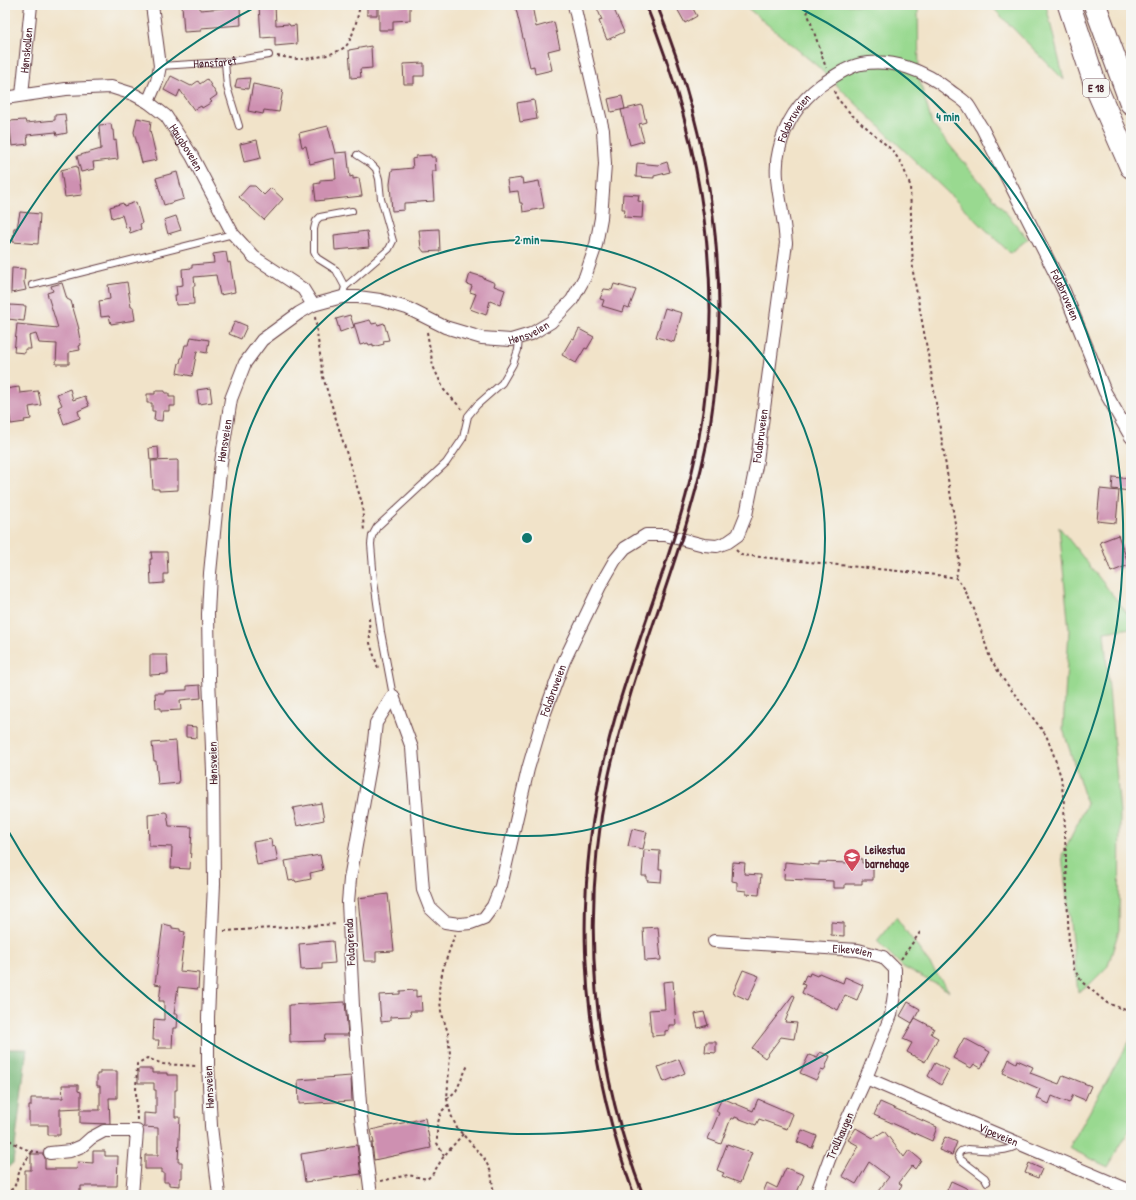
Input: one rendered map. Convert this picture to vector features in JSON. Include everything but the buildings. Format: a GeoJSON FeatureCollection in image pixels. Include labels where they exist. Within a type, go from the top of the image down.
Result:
{"type":"FeatureCollection","features":[{"type":"Feature","properties":{"kind":"highway","name":"E 18"},"geometry":{"type":"LineString","coordinates":[[1068,5],[1096,87],[1131,167]]}},
{"type":"Feature","properties":{"kind":"highway","name":"E 18"},"geometry":{"type":"LineString","coordinates":[[1095,5],[1131,103]]}},
{"type":"Feature","properties":{"kind":"street","name":"Hønskollen"},"geometry":{"type":"LineString","coordinates":[[22,94],[31,5]]}},
{"type":"Feature","properties":{"kind":"street"},"geometry":{"type":"LineString","coordinates":[[148,102],[157,81],[160,66],[152,5]]}},
{"type":"Feature","properties":{"kind":"street","name":"Hønsveien"},"geometry":{"type":"LineString","coordinates":[[219,1195],[211,1126],[208,1064],[208,1017],[213,932],[213,771],[208,678],[208,614],[210,573],[218,492],[231,399],[245,363],[262,340],[313,305],[344,292],[358,297],[380,300],[407,308],[445,327],[482,338],[511,340],[531,334],[551,322],[572,300],[585,277],[596,245],[601,218],[605,164],[603,130],[574,5]]}},
{"type":"Feature","properties":{"kind":"street","name":"Folabruveien"},"geometry":{"type":"LineString","coordinates":[[393,696],[412,748],[423,890],[430,908],[446,922],[471,924],[484,918],[493,906],[501,886],[528,769],[543,718],[564,661],[600,586],[615,560],[625,548],[646,535],[665,535],[711,546],[717,546],[728,542],[738,535],[743,525],[757,461],[786,243],[784,219],[778,192],[776,171],[779,150],[786,128],[796,109],[811,92],[829,79],[848,69],[862,64],[880,63],[900,65],[922,72],[967,105],[982,128],[1064,291],[1105,392],[1131,437]]}},
{"type":"Feature","properties":{"kind":"street","name":"Haugboveien"},"geometry":{"type":"LineString","coordinates":[[5,98],[22,94],[66,89],[111,87],[133,94],[148,102],[166,116],[192,156],[233,234],[254,257],[303,289],[313,305]]}},
{"type":"Feature","properties":{"kind":"street","name":"Folagrenda"},"geometry":{"type":"LineString","coordinates":[[370,1189],[360,1117],[348,902],[350,879],[373,750],[376,723],[393,696]]}},
{"type":"Feature","properties":{"kind":"street","name":"Eikeveien"},"geometry":{"type":"LineString","coordinates":[[714,941],[858,950],[883,956],[895,969]]}},
{"type":"Feature","properties":{"kind":"street"},"geometry":{"type":"LineString","coordinates":[[866,1078],[891,1015],[895,969]]}},
{"type":"Feature","properties":{"kind":"street","name":"Vipeveien"},"geometry":{"type":"LineString","coordinates":[[866,1078],[1131,1191]]}},
{"type":"Feature","properties":{"kind":"street","name":"Trollhaugen"},"geometry":{"type":"LineString","coordinates":[[816,1195],[830,1157],[866,1078]]}},
{"type":"Feature","properties":{"kind":"street"},"geometry":{"type":"LineString","coordinates":[[50,1153],[70,1151],[82,1146],[91,1138],[104,1131],[137,1131],[132,1195]]}},
{"type":"Feature","properties":{"kind":"lane","name":"Hønsfaret"},"geometry":{"type":"LineString","coordinates":[[160,66],[225,62],[270,55]]}},
{"type":"Feature","properties":{"kind":"lane"},"geometry":{"type":"LineString","coordinates":[[225,62],[227,87],[239,126]]}},
{"type":"Feature","properties":{"kind":"lane"},"geometry":{"type":"LineString","coordinates":[[352,211],[320,217],[316,221],[314,229],[314,252],[317,258],[336,270],[344,292],[389,250],[393,241],[381,200],[379,179],[376,169],[357,155]]}},
{"type":"Feature","properties":{"kind":"lane"},"geometry":{"type":"LineString","coordinates":[[32,285],[233,234]]}},
{"type":"Feature","properties":{"kind":"lane"},"geometry":{"type":"LineString","coordinates":[[393,696],[381,632],[374,582],[371,544],[372,536],[378,527],[446,463],[464,438],[468,416],[477,405],[502,383],[513,364],[518,350],[519,338]]}},
{"type":"Feature","properties":{"kind":"lane"},"geometry":{"type":"LineString","coordinates":[[987,1182],[985,1178],[960,1159],[958,1155],[959,1152],[968,1149],[1004,1150],[1015,1147],[1020,1143]]}},
{"type":"Feature","properties":{"kind":"path"},"geometry":{"type":"LineString","coordinates":[[270,55],[302,59],[328,54],[342,49],[352,35],[360,5]]}},
{"type":"Feature","properties":{"kind":"path"},"geometry":{"type":"LineString","coordinates":[[805,5],[829,79],[837,98],[851,114],[892,150],[902,164],[910,185],[913,272],[930,365],[957,536],[959,561],[956,578]]}},
{"type":"Feature","properties":{"kind":"path"},"geometry":{"type":"LineString","coordinates":[[313,305],[323,377],[362,502],[364,534]]}},
{"type":"Feature","properties":{"kind":"path"},"geometry":{"type":"LineString","coordinates":[[424,317],[433,366],[444,390],[468,416]]}},
{"type":"Feature","properties":{"kind":"path"},"geometry":{"type":"LineString","coordinates":[[728,542],[741,555],[956,578],[964,588],[974,609],[990,658],[1003,679],[1046,735],[1061,777],[1064,804],[1069,947],[1074,968],[1082,982],[1107,1003],[1131,1012]]}},
{"type":"Feature","properties":{"kind":"path"},"geometry":{"type":"LineString","coordinates":[[368,612],[370,643],[379,671]]}},
{"type":"Feature","properties":{"kind":"path"},"geometry":{"type":"LineString","coordinates":[[213,932],[350,924]]}},
{"type":"Feature","properties":{"kind":"path"},"geometry":{"type":"LineString","coordinates":[[459,924],[442,968],[439,989],[441,1011],[448,1033],[450,1054],[447,1099],[451,1115],[457,1128],[484,1158],[488,1165],[491,1172],[494,1195]]}},
{"type":"Feature","properties":{"kind":"path"},"geometry":{"type":"LineString","coordinates":[[895,969],[921,931]]}},
{"type":"Feature","properties":{"kind":"path"},"geometry":{"type":"LineString","coordinates":[[137,1131],[137,1064],[146,1058],[163,1064],[196,1066],[208,1064]]}},
{"type":"Feature","properties":{"kind":"path"},"geometry":{"type":"LineString","coordinates":[[447,1099],[456,1091],[468,1065]]}},
{"type":"Feature","properties":{"kind":"path"},"geometry":{"type":"LineString","coordinates":[[444,1156],[437,1143],[437,1126],[440,1112],[448,1104]]}},
{"type":"Feature","properties":{"kind":"path"},"geometry":{"type":"LineString","coordinates":[[354,1195],[408,1175],[427,1179],[432,1175],[444,1156],[463,1134]]}},
{"type":"Feature","properties":{"kind":"path"},"geometry":{"type":"LineString","coordinates":[[5,1136],[9,1140],[32,1152],[50,1153]]}},
{"type":"Feature","properties":{"kind":"path"},"geometry":{"type":"LineString","coordinates":[[5,1193],[14,1188],[21,1167],[32,1152]]}},
{"type":"Feature","properties":{"kind":"green space"},"geometry":{"type":"Polygon","coordinates":[[[744,5],[918,5],[919,78],[932,124],[1028,239],[1010,253],[816,65],[744,5]]]}},
{"type":"Feature","properties":{"kind":"green space"},"geometry":{"type":"Polygon","coordinates":[[[990,5],[1046,5],[1064,80],[990,5]]]}},
{"type":"Feature","properties":{"kind":"green space"},"geometry":{"type":"Polygon","coordinates":[[[1059,527],[1131,618],[1131,628],[1104,632],[1120,814],[1119,930],[1108,966],[1091,983],[1078,992],[1062,855],[1087,804],[1063,729],[1069,630],[1059,527]]]}},
{"type":"Feature","properties":{"kind":"green space"},"geometry":{"type":"Polygon","coordinates":[[[896,917],[949,991],[903,967],[877,941],[896,917]]]}},
{"type":"Feature","properties":{"kind":"green space"},"geometry":{"type":"Polygon","coordinates":[[[1131,1038],[1131,1127],[1108,1167],[1069,1148],[1131,1038]]]}},
{"type":"Feature","properties":{"kind":"green space"},"geometry":{"type":"Polygon","coordinates":[[[5,1049],[27,1049],[13,1163],[6,1169],[5,1168],[5,1049]]]}},
{"type":"Feature","properties":{"kind":"railway"},"geometry":{"type":"LineString","coordinates":[[634,1195],[614,1134],[600,1074],[590,1013],[586,952],[586,892],[592,830],[602,769],[628,674],[672,543],[691,477],[698,443],[706,386],[710,331],[709,275],[704,221],[695,166],[683,112],[666,59],[646,5]]}},
{"type":"Feature","properties":{"kind":"railway"},"geometry":{"type":"LineString","coordinates":[[643,1195],[626,1145],[612,1093],[602,1042],[596,989],[593,937],[594,884],[599,831],[615,748],[641,662],[685,529],[703,461],[710,426],[717,372],[719,319],[718,265],[704,159],[676,55],[657,5]]}},
{"type":"Feature","properties":{"kind":"place","name":"Leikestua barnehage"},"geometry":{"type":"Point","coordinates":[852,872]}}]}
